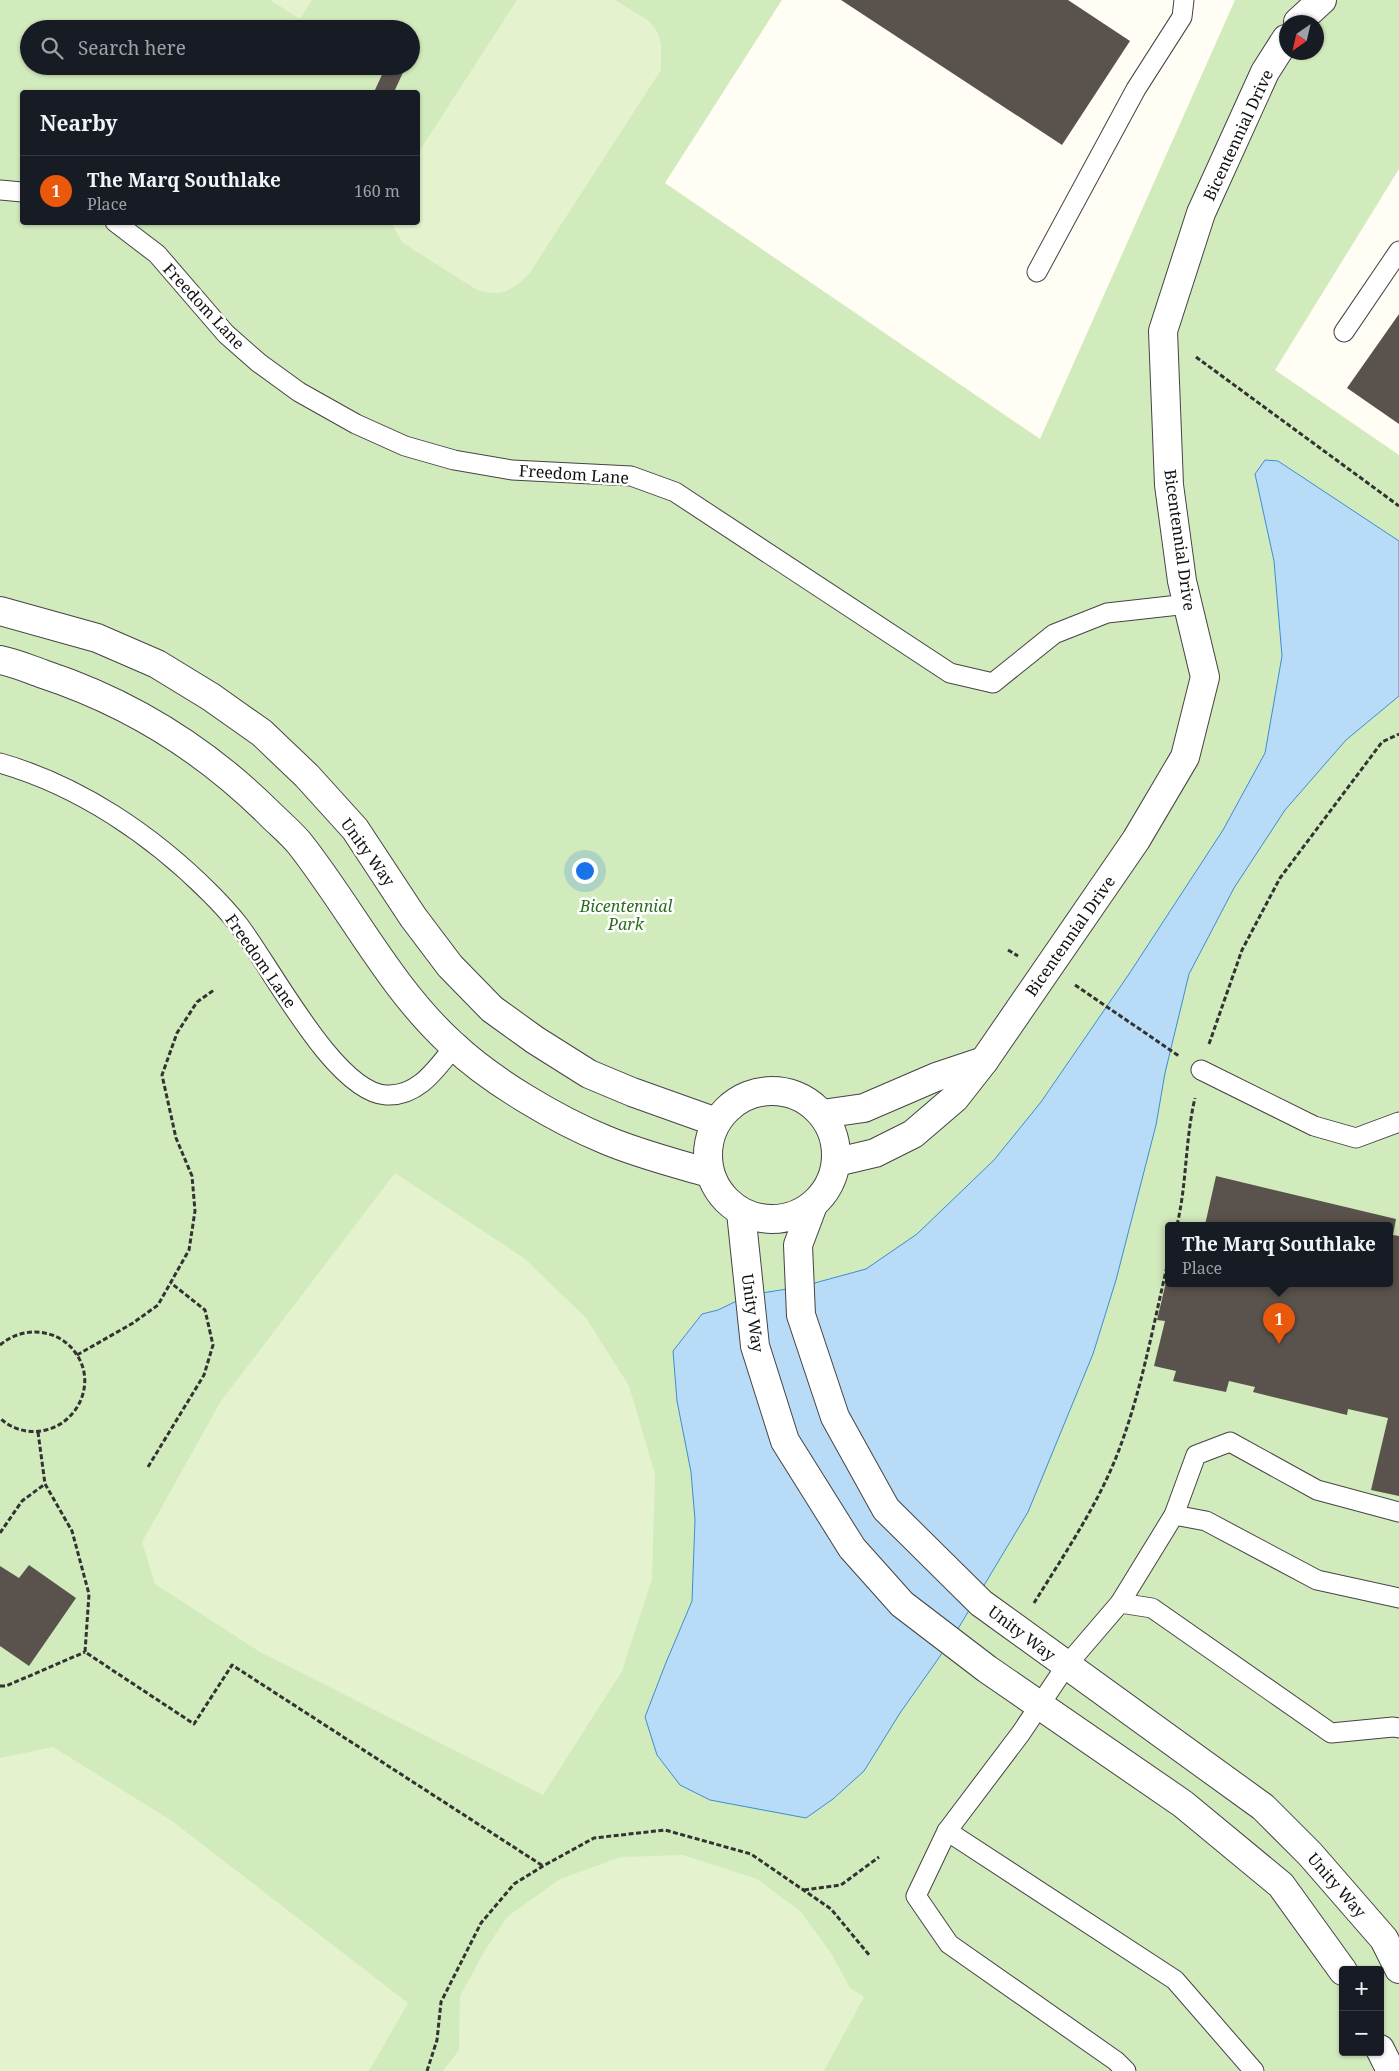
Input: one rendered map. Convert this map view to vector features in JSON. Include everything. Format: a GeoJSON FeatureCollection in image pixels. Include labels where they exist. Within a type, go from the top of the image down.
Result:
{"type":"FeatureCollection","features":[{"type":"Feature","properties":{"kind":"street"},"geometry":{"type":"LineString","coordinates":[[1299,15],[1301,0]]}},
{"type":"Feature","properties":{"kind":"street"},"geometry":{"type":"LineString","coordinates":[[1306,15],[1322,0]]}},
{"type":"Feature","properties":{"kind":"street","name":"Bicentennial Drive"},"geometry":{"type":"LineString","coordinates":[[837,1162],[875,1153],[913,1134],[955,1098],[984,1062],[1136,840],[1186,757],[1205,677],[1182,581],[1170,485],[1163,331],[1202,213],[1265,72],[1279,50]]}},
{"type":"Feature","properties":{"kind":"street","name":"Unity Way"},"geometry":{"type":"LineString","coordinates":[[0,610],[97,638],[157,664],[212,696],[262,733],[307,776],[355,829],[413,916],[450,966],[492,1009],[535,1040],[589,1074],[632,1092],[716,1122]]}},
{"type":"Feature","properties":{"kind":"street"},"geometry":{"type":"LineString","coordinates":[[0,660],[64,681],[134,711],[193,748],[251,795],[299,843],[386,968],[422,1016],[454,1047],[502,1082],[549,1112],[606,1140],[710,1173]]}},
{"type":"Feature","properties":{"kind":"street"},"geometry":{"type":"LineString","coordinates":[[822,1114],[864,1108],[936,1077],[984,1062]]}},
{"type":"Feature","properties":{"kind":"street"},"geometry":{"type":"LineString","coordinates":[[779,1090],[803,1098],[822,1114],[836,1138],[837,1162],[829,1186],[813,1205],[790,1217],[765,1220],[741,1212],[721,1196],[710,1173],[708,1148],[716,1122],[732,1104],[754,1092],[779,1090]]}},
{"type":"Feature","properties":{"kind":"street","name":"Unity Way"},"geometry":{"type":"LineString","coordinates":[[813,1205],[798,1245],[801,1315],[835,1417],[886,1510],[981,1603],[1263,1807],[1310,1854],[1384,1939],[1399,1969]]}},
{"type":"Feature","properties":{"kind":"street","name":"Unity Way"},"geometry":{"type":"LineString","coordinates":[[741,1212],[755,1346],[785,1441],[852,1548],[902,1604],[1040,1706],[1183,1804],[1282,1885],[1339,1966]]}},
{"type":"Feature","properties":{"kind":"street"},"geometry":{"type":"LineString","coordinates":[[1384,2056],[1391,2071]]}},
{"type":"Feature","properties":{"kind":"lane"},"geometry":{"type":"LineString","coordinates":[[1038,272],[1136,89],[1182,17],[1184,0]]}},
{"type":"Feature","properties":{"kind":"lane"},"geometry":{"type":"LineString","coordinates":[[0,190],[20,192]]}},
{"type":"Feature","properties":{"kind":"lane","name":"Freedom Lane"},"geometry":{"type":"LineString","coordinates":[[119,225],[157,254],[226,334],[259,363],[299,392],[356,424],[405,446],[454,460],[512,470],[631,476],[675,492],[950,673],[993,683],[1054,634],[1107,613],[1188,604]]}},
{"type":"Feature","properties":{"kind":"lane"},"geometry":{"type":"LineString","coordinates":[[1344,332],[1399,251]]}},
{"type":"Feature","properties":{"kind":"lane","name":"Freedom Lane"},"geometry":{"type":"LineString","coordinates":[[0,763],[54,783],[99,807],[139,832],[180,864],[239,925],[276,983],[318,1042],[344,1070],[365,1088],[386,1095],[406,1093],[426,1081],[454,1047]]}},
{"type":"Feature","properties":{"kind":"lane"},"geometry":{"type":"LineString","coordinates":[[1201,1070],[1314,1126],[1356,1138],[1399,1122]]}},
{"type":"Feature","properties":{"kind":"lane"},"geometry":{"type":"LineString","coordinates":[[1126,2071],[1116,2061],[949,1944],[916,1896],[947,1831],[1040,1706],[1066,1666],[1120,1603],[1174,1515],[1196,1455],[1230,1442],[1317,1490],[1399,1512]]}},
{"type":"Feature","properties":{"kind":"lane"},"geometry":{"type":"LineString","coordinates":[[1174,1515],[1206,1521],[1317,1580],[1399,1598]]}},
{"type":"Feature","properties":{"kind":"lane"},"geometry":{"type":"LineString","coordinates":[[1120,1603],[1152,1608],[1331,1733],[1392,1727],[1399,1728]]}},
{"type":"Feature","properties":{"kind":"lane"},"geometry":{"type":"LineString","coordinates":[[947,1831],[1175,1980],[1254,2071]]}},
{"type":"Feature","properties":{"kind":"path"},"geometry":{"type":"LineString","coordinates":[[1163,331],[1399,506]]}},
{"type":"Feature","properties":{"kind":"path"},"geometry":{"type":"LineString","coordinates":[[1178,1222],[1186,1172],[1190,1120],[1201,1070],[1242,950],[1280,878],[1382,742],[1399,734]]}},
{"type":"Feature","properties":{"kind":"path"},"geometry":{"type":"LineString","coordinates":[[1076,986],[1176,1053]]}},
{"type":"Feature","properties":{"kind":"path"},"geometry":{"type":"LineString","coordinates":[[77,1355],[133,1323],[158,1305],[189,1250],[196,1211],[192,1176],[176,1138],[162,1075],[177,1033],[197,1002],[214,990]]}},
{"type":"Feature","properties":{"kind":"path"},"geometry":{"type":"LineString","coordinates":[[1032,1606],[1080,1529],[1115,1461],[1135,1399],[1165,1275]]}},
{"type":"Feature","properties":{"kind":"path"},"geometry":{"type":"LineString","coordinates":[[148,1468],[204,1375],[213,1345],[205,1310],[171,1283]]}},
{"type":"Feature","properties":{"kind":"path"},"geometry":{"type":"LineString","coordinates":[[0,1345],[21,1333],[37,1331],[52,1335],[66,1343],[77,1355],[84,1371],[84,1388],[80,1405],[69,1419],[54,1428],[38,1432],[20,1430],[0,1418]]}},
{"type":"Feature","properties":{"kind":"path"},"geometry":{"type":"LineString","coordinates":[[38,1432],[45,1484],[72,1531],[89,1594],[85,1652]]}},
{"type":"Feature","properties":{"kind":"path"},"geometry":{"type":"LineString","coordinates":[[0,1533],[22,1501],[45,1484]]}},
{"type":"Feature","properties":{"kind":"path"},"geometry":{"type":"LineString","coordinates":[[0,1686],[6,1686],[85,1652]]}},
{"type":"Feature","properties":{"kind":"path"},"geometry":{"type":"LineString","coordinates":[[85,1652],[194,1724],[232,1665],[376,1756],[543,1866]]}},
{"type":"Feature","properties":{"kind":"path"},"geometry":{"type":"LineString","coordinates":[[427,2071],[437,2040],[441,2002],[481,1923],[514,1884],[594,1838],[665,1830],[751,1854],[831,1910],[870,1956]]}},
{"type":"Feature","properties":{"kind":"path"},"geometry":{"type":"LineString","coordinates":[[804,1891],[842,1884],[879,1857]]}},
{"type":"Feature","properties":{"kind":"green space","name":"Bicentennial Park"},"geometry":{"type":"Polygon","coordinates":[[[0,0],[782,0],[665,183],[1040,439],[1235,0],[1399,0],[1399,169],[1275,370],[1399,455],[1399,2071],[0,2071],[0,0]]]}},
{"type":"Feature","properties":{"kind":"green space"},"geometry":{"type":"Polygon","coordinates":[[[270,0],[312,0],[300,19],[270,0]]]}},
{"type":"Feature","properties":{"kind":"green space"},"geometry":{"type":"Polygon","coordinates":[[[517,0],[615,0],[649,21],[658,33],[661,45],[661,70],[529,274],[517,285],[506,291],[493,293],[477,290],[403,243],[392,225],[420,225],[420,150],[517,0]]]}},
{"type":"Feature","properties":{"kind":"green space"},"geometry":{"type":"Polygon","coordinates":[[[395,1173],[524,1258],[586,1318],[629,1386],[655,1474],[652,1579],[622,1671],[543,1795],[260,1652],[155,1584],[142,1542],[221,1401],[395,1173]]]}},
{"type":"Feature","properties":{"kind":"green space"},"geometry":{"type":"Polygon","coordinates":[[[53,1747],[172,1821],[408,2003],[369,2071],[0,2071],[0,1758],[53,1747]]]}},
{"type":"Feature","properties":{"kind":"green space"},"geometry":{"type":"Polygon","coordinates":[[[683,1855],[757,1879],[800,1911],[831,1953],[850,1988],[864,1997],[824,2071],[443,2071],[459,2050],[460,1996],[485,1950],[507,1917],[560,1879],[621,1857],[683,1855]]]}},
{"type":"Feature","properties":{"kind":"water"},"geometry":{"type":"Polygon","coordinates":[[[1265,460],[1278,461],[1399,541],[1399,696],[1346,740],[1285,810],[1234,888],[1189,974],[1165,1073],[1156,1125],[1116,1280],[1093,1354],[1028,1512],[950,1642],[900,1713],[864,1771],[833,1799],[806,1818],[710,1800],[680,1785],[657,1755],[645,1717],[692,1601],[695,1520],[691,1472],[677,1401],[673,1351],[702,1314],[718,1310],[749,1295],[800,1287],[866,1269],[917,1234],[994,1160],[1041,1102],[1129,974],[1223,830],[1265,753],[1282,656],[1274,561],[1255,474],[1265,460]]]}},
{"type":"Feature","properties":{"kind":"building"},"geometry":{"type":"Polygon","coordinates":[[[841,0],[1068,0],[1130,41],[1062,145],[841,0]]]}},
{"type":"Feature","properties":{"kind":"building"},"geometry":{"type":"Polygon","coordinates":[[[382,75],[402,75],[395,90],[375,90],[382,75]]]}},
{"type":"Feature","properties":{"kind":"building"},"geometry":{"type":"Polygon","coordinates":[[[1399,314],[1399,424],[1347,388],[1399,314]]]}},
{"type":"Feature","properties":{"kind":"building"},"geometry":{"type":"Polygon","coordinates":[[[1216,1176],[1396,1219],[1393,1235],[1393,1222],[1206,1222],[1216,1176]]]}},
{"type":"Feature","properties":{"kind":"building"},"geometry":{"type":"Polygon","coordinates":[[[1393,1235],[1399,1236],[1399,1496],[1371,1490],[1388,1418],[1348,1409],[1347,1415],[1253,1392],[1255,1387],[1229,1381],[1226,1392],[1173,1381],[1176,1371],[1154,1366],[1165,1321],[1157,1320],[1165,1287],[1393,1287],[1393,1235]]]}},
{"type":"Feature","properties":{"kind":"building"},"geometry":{"type":"Polygon","coordinates":[[[29,1565],[76,1598],[29,1666],[0,1646],[0,1566],[19,1578],[29,1565]]]}},
{"type":"Feature","properties":{"kind":"place","name":"The Marq Southlake"},"geometry":{"type":"Point","coordinates":[1279,1344]}}]}
